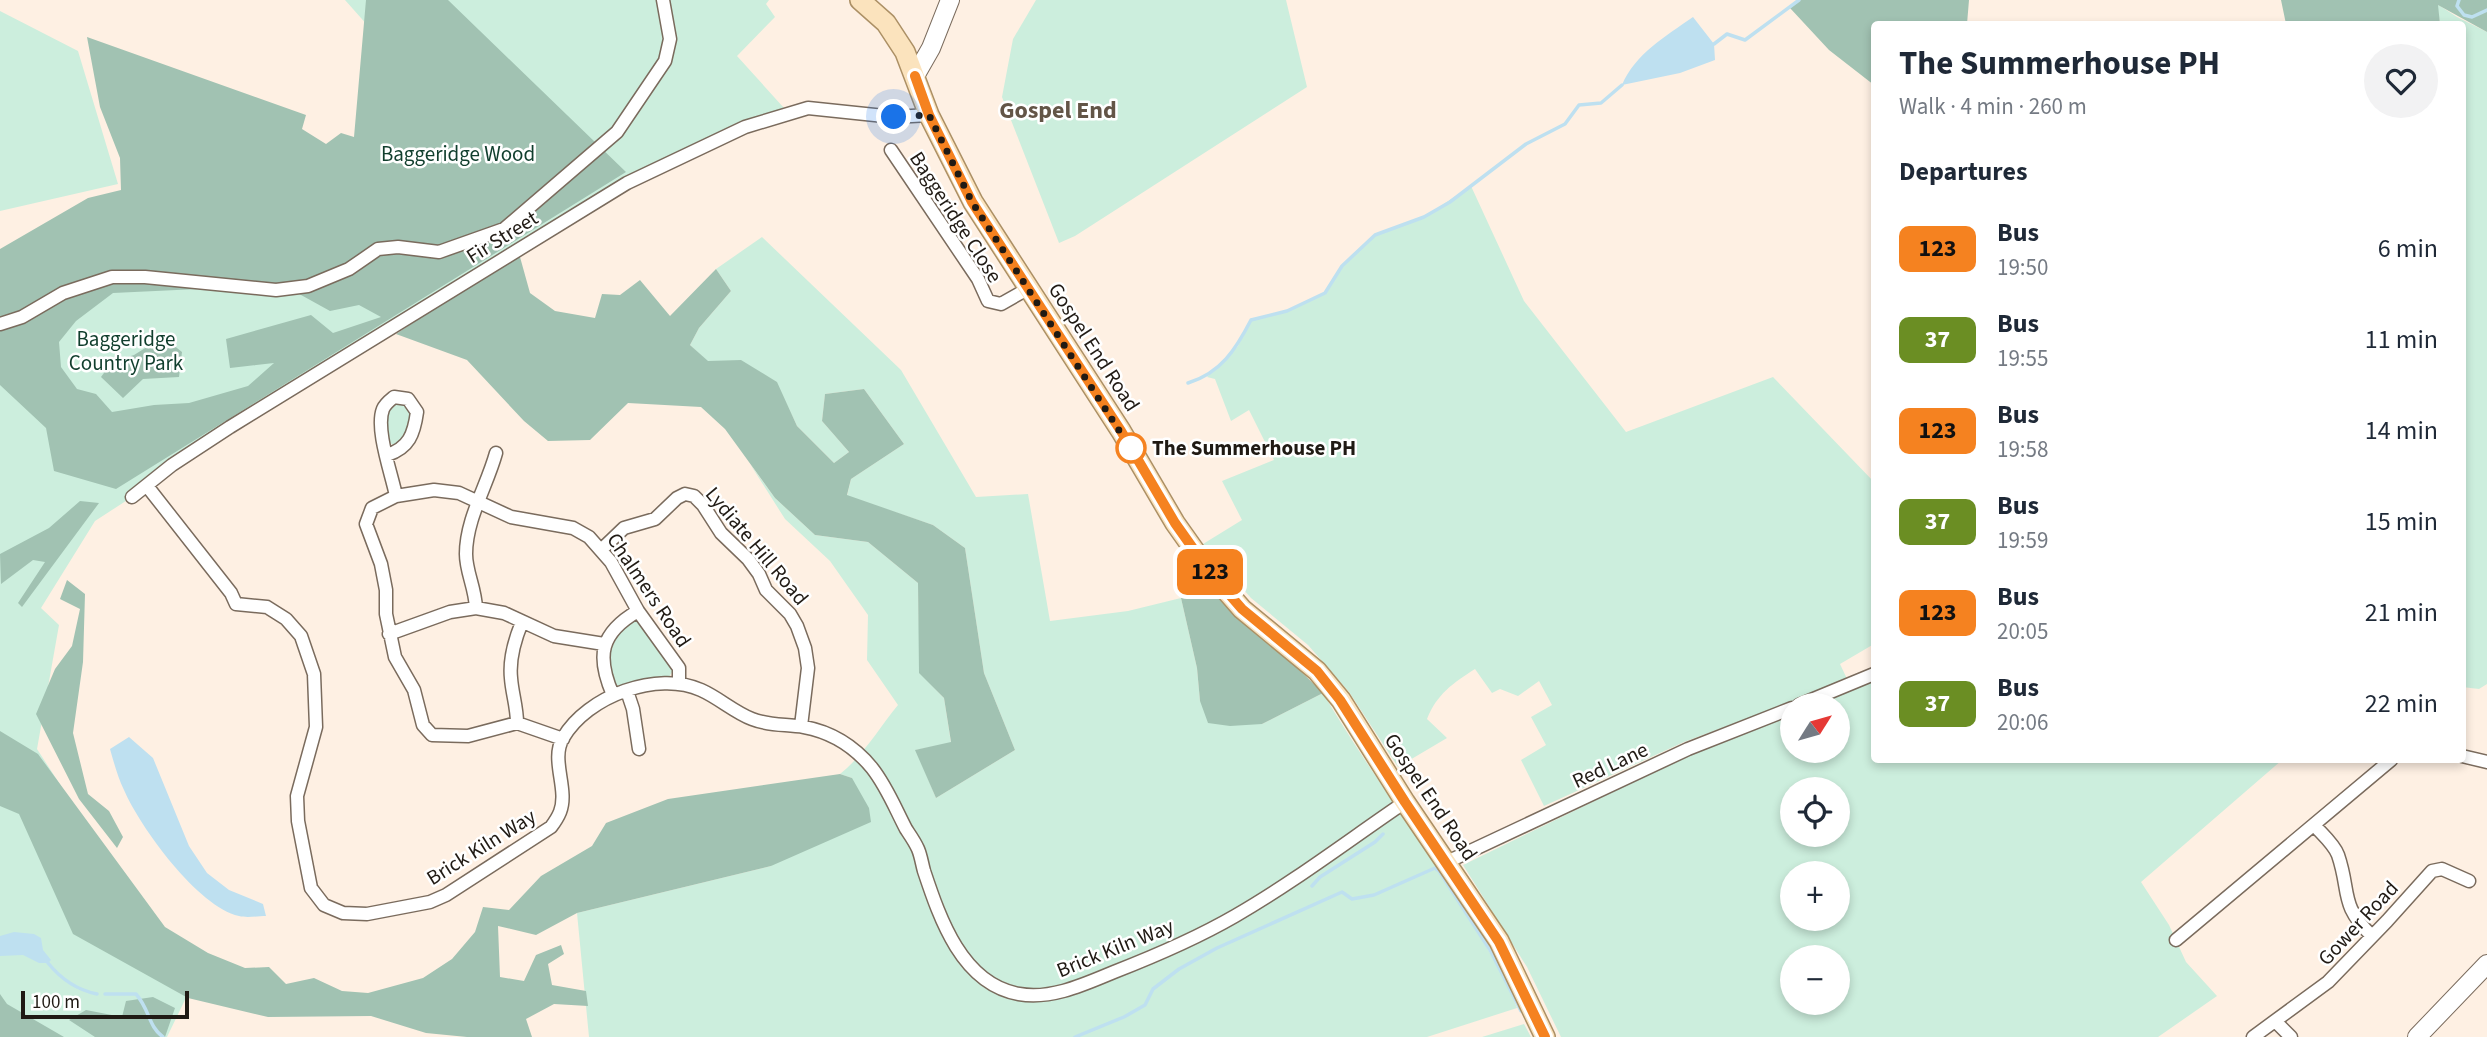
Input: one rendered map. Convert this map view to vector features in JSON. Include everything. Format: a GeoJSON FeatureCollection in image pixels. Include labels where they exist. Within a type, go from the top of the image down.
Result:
{"type":"FeatureCollection","features":[{"type":"Feature","properties":{"kind":"main road","name":"Gospel End Road"},"geometry":{"type":"LineString","coordinates":[[860,0],[886,23],[905,52],[929,115],[972,202],[1121,431],[1175,523],[1209,571],[1242,609],[1317,671],[1340,700],[1499,942],[1545,1037]]}},
{"type":"Feature","properties":{"kind":"street"},"geometry":{"type":"LineString","coordinates":[[0,324],[22,317],[63,293],[111,277],[145,277],[276,290],[308,286],[349,268],[378,249],[398,247],[439,252],[504,229],[617,132],[665,61],[670,39],[663,0]]}},
{"type":"Feature","properties":{"kind":"street"},"geometry":{"type":"LineString","coordinates":[[915,76],[931,48],[950,0]]}},
{"type":"Feature","properties":{"kind":"street","name":"Fir Street"},"geometry":{"type":"LineString","coordinates":[[132,497],[172,465],[230,427],[640,177],[745,127],[808,108],[894,117],[929,115]]}},
{"type":"Feature","properties":{"kind":"street","name":"Baggeridge Close"},"geometry":{"type":"LineString","coordinates":[[891,150],[978,279],[988,302],[1001,304],[1029,288]]}},
{"type":"Feature","properties":{"kind":"street"},"geometry":{"type":"LineString","coordinates":[[476,608],[475,589],[466,556],[467,540],[496,453]]}},
{"type":"Feature","properties":{"kind":"street"},"geometry":{"type":"LineString","coordinates":[[387,455],[396,496]]}},
{"type":"Feature","properties":{"kind":"street","name":"Brick Kiln Way"},"geometry":{"type":"LineString","coordinates":[[147,486],[231,593],[236,604],[267,607],[286,619],[302,636],[314,674],[316,727],[297,796],[298,821],[311,888],[324,905],[343,913],[367,914],[430,902],[446,895],[535,839],[551,827],[561,811],[562,785],[558,756],[562,738],[577,722],[613,695],[652,682],[700,689],[751,719],[778,726],[801,726],[841,740],[856,751],[888,790],[918,849],[948,932],[965,962],[988,982],[1018,994],[1050,995],[1093,981],[1194,937],[1272,894],[1405,802]]}},
{"type":"Feature","properties":{"kind":"street","name":"Chalmers Road"},"geometry":{"type":"LineString","coordinates":[[517,723],[468,736],[432,735],[423,725],[414,690],[395,657],[389,634],[381,564],[366,524],[372,508],[396,496],[434,490],[459,493],[511,517],[573,528],[589,537],[611,562],[638,611],[674,660],[678,668],[679,684]]}},
{"type":"Feature","properties":{"kind":"street","name":"Lydiate Hill Road"},"geometry":{"type":"LineString","coordinates":[[601,550],[624,528],[655,519],[685,494],[694,496],[726,540],[748,559],[766,590],[790,614],[797,626],[805,648],[808,668],[801,726]]}},
{"type":"Feature","properties":{"kind":"street"},"geometry":{"type":"LineString","coordinates":[[389,634],[404,631],[438,615],[476,608],[504,613],[554,636],[604,645]]}},
{"type":"Feature","properties":{"kind":"street"},"geometry":{"type":"LineString","coordinates":[[613,695],[606,678],[604,645],[621,620],[638,611]]}},
{"type":"Feature","properties":{"kind":"street"},"geometry":{"type":"LineString","coordinates":[[522,622],[514,642],[510,676],[517,708],[517,723],[562,738]]}},
{"type":"Feature","properties":{"kind":"street"},"geometry":{"type":"LineString","coordinates":[[1828,693],[1871,675]]}},
{"type":"Feature","properties":{"kind":"street"},"geometry":{"type":"LineString","coordinates":[[627,691],[633,709],[639,749]]}},
{"type":"Feature","properties":{"kind":"street","name":"Red Lane"},"geometry":{"type":"LineString","coordinates":[[1447,862],[1688,749],[1780,713]]}},
{"type":"Feature","properties":{"kind":"street"},"geometry":{"type":"LineString","coordinates":[[2466,757],[2487,762]]}},
{"type":"Feature","properties":{"kind":"street"},"geometry":{"type":"LineString","coordinates":[[2176,940],[2387,763]]}},
{"type":"Feature","properties":{"kind":"street"},"geometry":{"type":"LineString","coordinates":[[2314,825],[2336,849],[2353,915],[2372,936]]}},
{"type":"Feature","properties":{"kind":"street","name":"Gower Road"},"geometry":{"type":"LineString","coordinates":[[2253,1037],[2328,982],[2432,871],[2441,869],[2469,881]]}},
{"type":"Feature","properties":{"kind":"street"},"geometry":{"type":"LineString","coordinates":[[2417,1037],[2485,971]]}},
{"type":"Feature","properties":{"kind":"street"},"geometry":{"type":"LineString","coordinates":[[2276,1021],[2291,1037]]}},
{"type":"Feature","properties":{"kind":"green space","name":"Baggeridge Country Park"},"geometry":{"type":"Polygon","coordinates":[[[345,0],[769,0],[766,4],[775,17],[737,56],[784,108],[624,178],[95,521],[41,608],[59,625],[37,749],[102,849],[197,975],[167,1037],[0,1037],[0,262],[374,186],[369,27],[345,0]]]}},
{"type":"Feature","properties":{"kind":"green space","name":"Baggeridge Wood"},"geometry":{"type":"Polygon","coordinates":[[[366,0],[448,0],[626,172],[116,489],[54,471],[46,428],[0,385],[0,249],[88,198],[121,190],[120,158],[100,107],[87,37],[306,115],[302,129],[326,144],[341,133],[354,137],[366,0]],[[283,285],[113,293],[76,321],[59,342],[61,367],[77,389],[96,394],[112,412],[189,403],[248,386],[274,363],[230,368],[226,339],[311,315],[333,333],[381,317],[359,305],[330,311],[283,285]]]}},
{"type":"Feature","properties":{"kind":"green space"},"geometry":{"type":"Polygon","coordinates":[[[1036,0],[1286,0],[1307,87],[1075,236],[1059,243],[1002,97],[1013,39],[1036,0]]]}},
{"type":"Feature","properties":{"kind":"green space"},"geometry":{"type":"Polygon","coordinates":[[[1799,0],[1969,0],[1967,21],[1871,21],[1871,83],[1829,50],[1790,8],[1799,0]]]}},
{"type":"Feature","properties":{"kind":"green space"},"geometry":{"type":"Polygon","coordinates":[[[2281,0],[2487,0],[2487,32],[2438,5],[2440,21],[2285,21],[2281,0]]]}},
{"type":"Feature","properties":{"kind":"green space"},"geometry":{"type":"Polygon","coordinates":[[[2437,4],[2465,21],[2440,21],[2437,4]]]}},
{"type":"Feature","properties":{"kind":"green space"},"geometry":{"type":"Polygon","coordinates":[[[0,11],[78,51],[118,184],[0,211],[0,11]]]}},
{"type":"Feature","properties":{"kind":"green space"},"geometry":{"type":"Polygon","coordinates":[[[2466,22],[2487,32],[2487,684],[2479,689],[2466,687],[2466,22]]]}},
{"type":"Feature","properties":{"kind":"green space"},"geometry":{"type":"Polygon","coordinates":[[[1471,186],[1524,301],[1626,432],[1773,377],[1871,479],[1871,646],[1840,664],[1848,681],[1816,693],[1780,693],[1780,706],[1684,742],[1544,806],[1521,760],[1546,745],[1531,717],[1552,705],[1539,681],[1518,696],[1500,689],[1492,693],[1475,669],[1447,690],[1427,719],[1447,738],[1398,767],[1349,692],[1308,645],[1251,598],[1203,544],[1242,520],[1222,481],[1274,460],[1249,410],[1231,421],[1215,379],[1207,377],[1238,346],[1251,320],[1287,311],[1325,293],[1342,266],[1375,235],[1424,217],[1471,186]]]}},
{"type":"Feature","properties":{"kind":"green space"},"geometry":{"type":"Polygon","coordinates":[[[762,237],[901,370],[976,497],[1028,494],[1050,621],[1128,611],[1181,598],[1197,668],[1200,701],[1262,724],[1323,693],[1469,918],[1501,973],[1517,1008],[1427,1037],[589,1037],[577,913],[771,866],[852,778],[840,774],[863,750],[898,705],[867,660],[868,615],[830,561],[785,519],[750,464],[775,498],[815,535],[868,542],[918,583],[920,673],[944,698],[951,743],[916,750],[936,798],[1015,750],[984,673],[965,548],[933,525],[847,496],[851,479],[904,444],[864,389],[825,394],[822,421],[849,452],[834,463],[797,426],[776,382],[741,361],[708,362],[690,345],[699,328],[731,291],[716,269],[762,237]]]}},
{"type":"Feature","properties":{"kind":"green space"},"geometry":{"type":"Polygon","coordinates":[[[512,257],[520,257],[530,293],[555,311],[595,318],[602,294],[620,295],[640,280],[670,316],[716,269],[731,291],[699,328],[690,345],[708,361],[741,360],[777,382],[797,426],[834,463],[849,452],[822,421],[825,394],[864,389],[904,444],[851,479],[847,495],[933,525],[965,548],[984,673],[1015,750],[936,798],[915,750],[951,742],[944,698],[919,673],[918,583],[868,542],[815,535],[775,498],[725,429],[701,407],[628,403],[590,440],[548,441],[524,421],[467,360],[396,334],[512,257]]]}},
{"type":"Feature","properties":{"kind":"green space"},"geometry":{"type":"Polygon","coordinates":[[[163,337],[182,352],[179,377],[143,379],[123,398],[101,377],[112,362],[134,355],[163,337]]]}},
{"type":"Feature","properties":{"kind":"green space"},"geometry":{"type":"Polygon","coordinates":[[[397,404],[405,404],[410,408],[410,419],[406,435],[395,447],[387,440],[385,426],[389,410],[397,404]]]}},
{"type":"Feature","properties":{"kind":"green space"},"geometry":{"type":"Polygon","coordinates":[[[80,501],[99,503],[22,607],[18,603],[45,562],[33,560],[1,584],[0,554],[49,528],[80,501]]]}},
{"type":"Feature","properties":{"kind":"green space"},"geometry":{"type":"Polygon","coordinates":[[[67,580],[85,594],[83,662],[73,733],[88,794],[109,811],[123,837],[117,848],[79,799],[36,714],[55,669],[72,646],[80,609],[60,599],[67,580]]]}},
{"type":"Feature","properties":{"kind":"green space"},"geometry":{"type":"Polygon","coordinates":[[[1217,589],[1323,693],[1262,724],[1230,726],[1208,723],[1200,701],[1197,668],[1181,598],[1217,589]]]}},
{"type":"Feature","properties":{"kind":"green space"},"geometry":{"type":"Polygon","coordinates":[[[631,621],[642,625],[672,666],[669,677],[616,685],[609,668],[609,659],[614,642],[631,621]]]}},
{"type":"Feature","properties":{"kind":"green space"},"geometry":{"type":"Polygon","coordinates":[[[1871,682],[1871,763],[2279,763],[2141,882],[2169,925],[2186,962],[2217,996],[2158,1037],[1561,1037],[1527,967],[1463,865],[1693,753],[1780,719],[1780,763],[1850,763],[1850,693],[1844,693],[1871,682]]]}},
{"type":"Feature","properties":{"kind":"green space"},"geometry":{"type":"Polygon","coordinates":[[[0,731],[38,754],[165,927],[208,953],[245,968],[269,967],[286,984],[314,978],[342,991],[368,993],[423,978],[452,959],[475,932],[483,907],[509,910],[541,876],[592,846],[606,823],[668,799],[840,774],[852,778],[869,808],[871,822],[771,866],[577,913],[536,935],[498,926],[500,977],[524,981],[536,955],[561,945],[564,954],[548,964],[552,985],[586,991],[588,1006],[554,1004],[526,1019],[532,1037],[467,1037],[426,1033],[371,1016],[268,1017],[188,998],[73,934],[19,814],[0,806],[0,731]]]}},
{"type":"Feature","properties":{"kind":"green space"},"geometry":{"type":"Polygon","coordinates":[[[0,994],[7,1004],[64,1037],[0,1037],[0,994]]]}},
{"type":"Feature","properties":{"kind":"green space"},"geometry":{"type":"Polygon","coordinates":[[[153,997],[175,1008],[165,1037],[95,1037],[69,1020],[86,1010],[122,1017],[126,1001],[153,997]]]}},
{"type":"Feature","properties":{"kind":"green space"},"geometry":{"type":"Polygon","coordinates":[[[1524,1024],[1531,1037],[1482,1037],[1524,1024]]]}},
{"type":"Feature","properties":{"kind":"water"},"geometry":{"type":"Polygon","coordinates":[[[1693,17],[1714,44],[1715,60],[1680,73],[1622,85],[1643,55],[1693,17]]]}},
{"type":"Feature","properties":{"kind":"water"},"geometry":{"type":"Polygon","coordinates":[[[129,737],[153,758],[189,846],[207,873],[229,890],[263,904],[266,916],[242,917],[223,910],[206,898],[172,864],[132,806],[118,775],[110,749],[129,737]]]}},
{"type":"Feature","properties":{"kind":"water"},"geometry":{"type":"Polygon","coordinates":[[[14,932],[34,934],[41,938],[43,950],[51,960],[48,963],[39,963],[23,955],[0,956],[0,936],[14,932]]]}},
{"type":"Feature","properties":{"kind":"waterway"},"geometry":{"type":"LineString","coordinates":[[1714,44],[1727,34],[1745,40],[1799,0]]}},
{"type":"Feature","properties":{"kind":"waterway"},"geometry":{"type":"LineString","coordinates":[[2459,0],[2457,6],[2464,15],[2472,17],[2487,10]]}},
{"type":"Feature","properties":{"kind":"waterway"},"geometry":{"type":"LineString","coordinates":[[1188,383],[1210,373],[1226,359],[1251,320],[1287,311],[1325,293],[1342,266],[1375,235],[1424,217],[1450,202],[1526,144],[1565,124],[1579,105],[1601,103],[1622,85]]}},
{"type":"Feature","properties":{"kind":"waterway"},"geometry":{"type":"LineString","coordinates":[[1312,886],[1320,877],[1383,834]]}},
{"type":"Feature","properties":{"kind":"waterway"},"geometry":{"type":"LineString","coordinates":[[1075,1037],[1124,1017],[1145,1005],[1153,989],[1179,969],[1217,948],[1342,892],[1352,899],[1374,895],[1435,868],[1490,950],[1521,1011]]}},
{"type":"Feature","properties":{"kind":"waterway"},"geometry":{"type":"LineString","coordinates":[[48,963],[70,983],[97,994]]}},
{"type":"Feature","properties":{"kind":"waterway"},"geometry":{"type":"LineString","coordinates":[[105,994],[136,994],[154,1028],[163,1037]]}},
{"type":"Feature","properties":{"kind":"bus line","name":"123"},"geometry":{"type":"LineString","coordinates":[[915,76],[929,115],[972,202],[1121,431],[1175,523],[1209,571],[1242,609],[1317,671],[1340,700],[1499,942],[1545,1037]]}},
{"type":"Feature","properties":{"kind":"place","name":"The Summerhouse PH"},"geometry":{"type":"Point","coordinates":[1131,448]}},
{"type":"Feature","properties":{"kind":"district","name":"Gospel End"},"geometry":{"type":"Point","coordinates":[1058,110]}},
{"type":"Feature","properties":{"kind":"route"},"geometry":{"type":"LineString","coordinates":[[894,117],[929,115],[972,202],[1133,452],[1131,448]]}}]}
